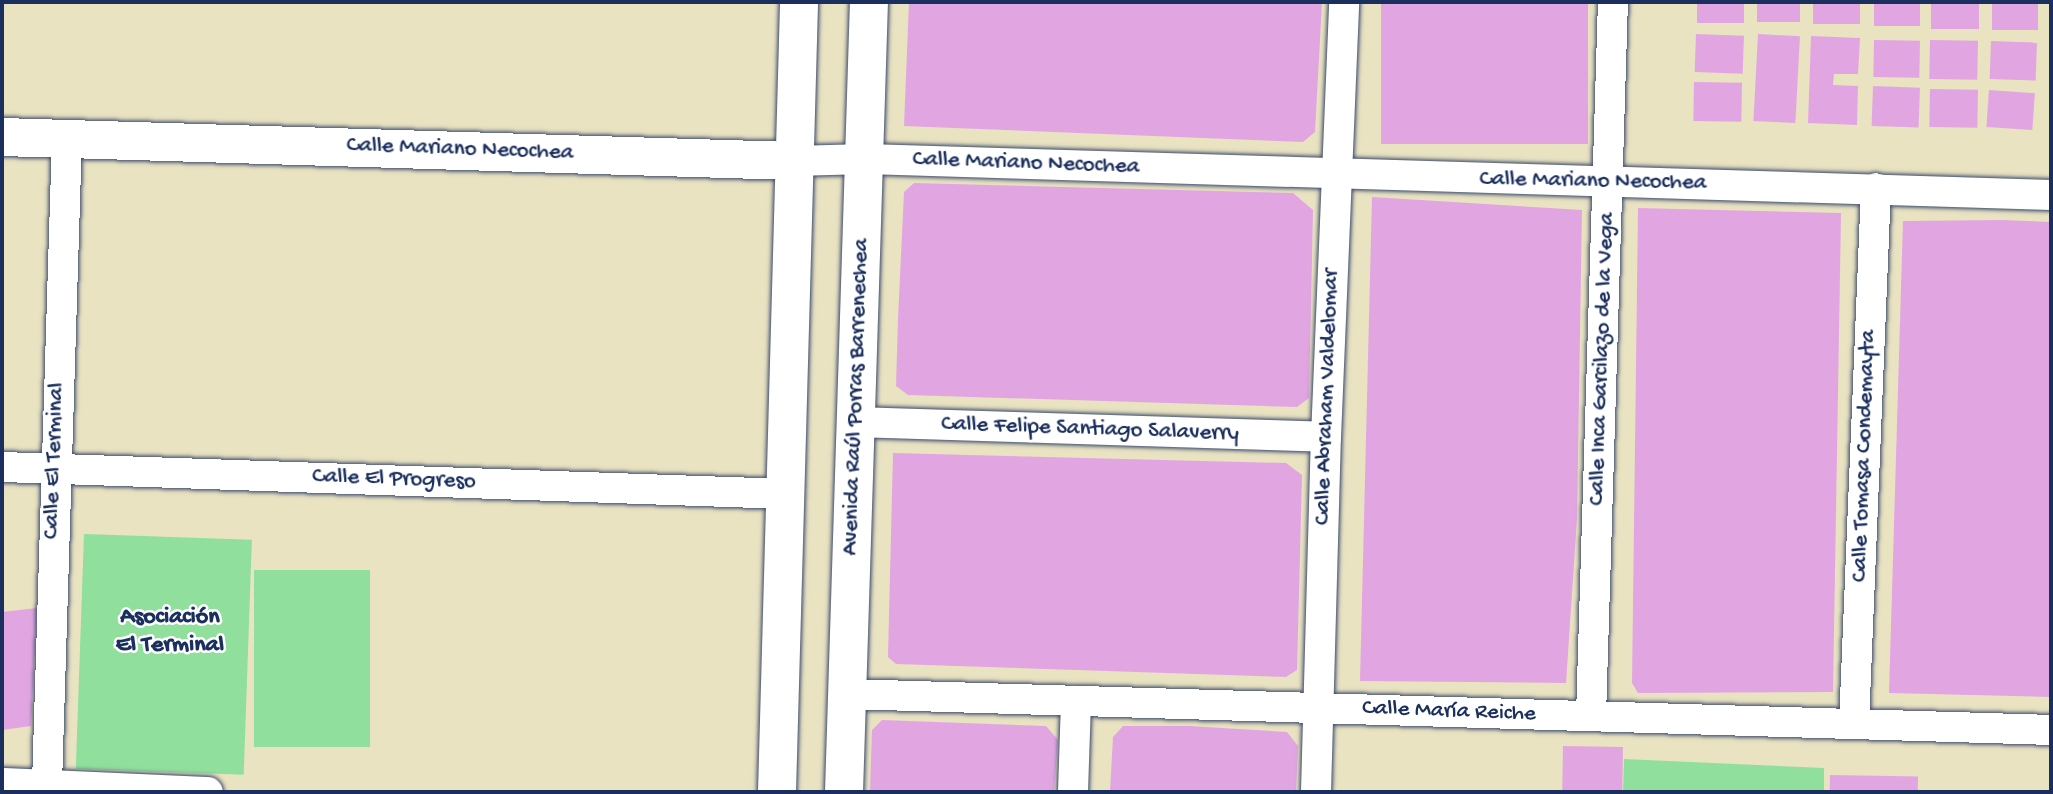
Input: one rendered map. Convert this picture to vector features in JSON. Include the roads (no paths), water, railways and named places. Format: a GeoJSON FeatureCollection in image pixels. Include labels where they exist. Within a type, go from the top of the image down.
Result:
{"type":"FeatureCollection","features":[{"type":"Feature","properties":{"kind":"street"},"geometry":{"type":"LineString","coordinates":[[777,792],[799,2]]}},
{"type":"Feature","properties":{"kind":"street","name":"Avenida Raúl Porras Barrenechea"},"geometry":{"type":"LineString","coordinates":[[844,792],[869,2]]}},
{"type":"Feature","properties":{"kind":"street","name":"Calle Abraham Valdelomar"},"geometry":{"type":"LineString","coordinates":[[1316,792],[1326,438],[1345,2]]}},
{"type":"Feature","properties":{"kind":"street","name":"Calle Inca Garcilazo de la Vega"},"geometry":{"type":"LineString","coordinates":[[1591,716],[1613,2]]}},
{"type":"Feature","properties":{"kind":"street","name":"Calle Mariano Necochea"},"geometry":{"type":"LineString","coordinates":[[2,137],[794,161],[866,159],[1337,176],[1876,188],[2051,195]]}},
{"type":"Feature","properties":{"kind":"street","name":"Calle El Terminal"},"geometry":{"type":"LineString","coordinates":[[47,784],[54,469],[67,138]]}},
{"type":"Feature","properties":{"kind":"street","name":"Calle Tomasa Condemayta"},"geometry":{"type":"LineString","coordinates":[[1854,724],[1876,188]]}},
{"type":"Feature","properties":{"kind":"street","name":"Calle Felipe Santiago Salaverry"},"geometry":{"type":"LineString","coordinates":[[854,422],[1326,438]]}},
{"type":"Feature","properties":{"kind":"street","name":"Calle El Progreso"},"geometry":{"type":"LineString","coordinates":[[2,467],[786,494]]}},
{"type":"Feature","properties":{"kind":"street","name":"Calle María Reiche"},"geometry":{"type":"LineString","coordinates":[[847,694],[2051,730]]}},
{"type":"Feature","properties":{"kind":"street"},"geometry":{"type":"LineString","coordinates":[[1073,792],[1076,701]]}},
{"type":"Feature","properties":{"kind":"street"},"geometry":{"type":"LineString","coordinates":[[2,782],[47,784],[77,789],[208,792]]}},
{"type":"Feature","properties":{"kind":"district","name":"Asociación El Terminal"},"geometry":{"type":"Point","coordinates":[170,632]}}]}
